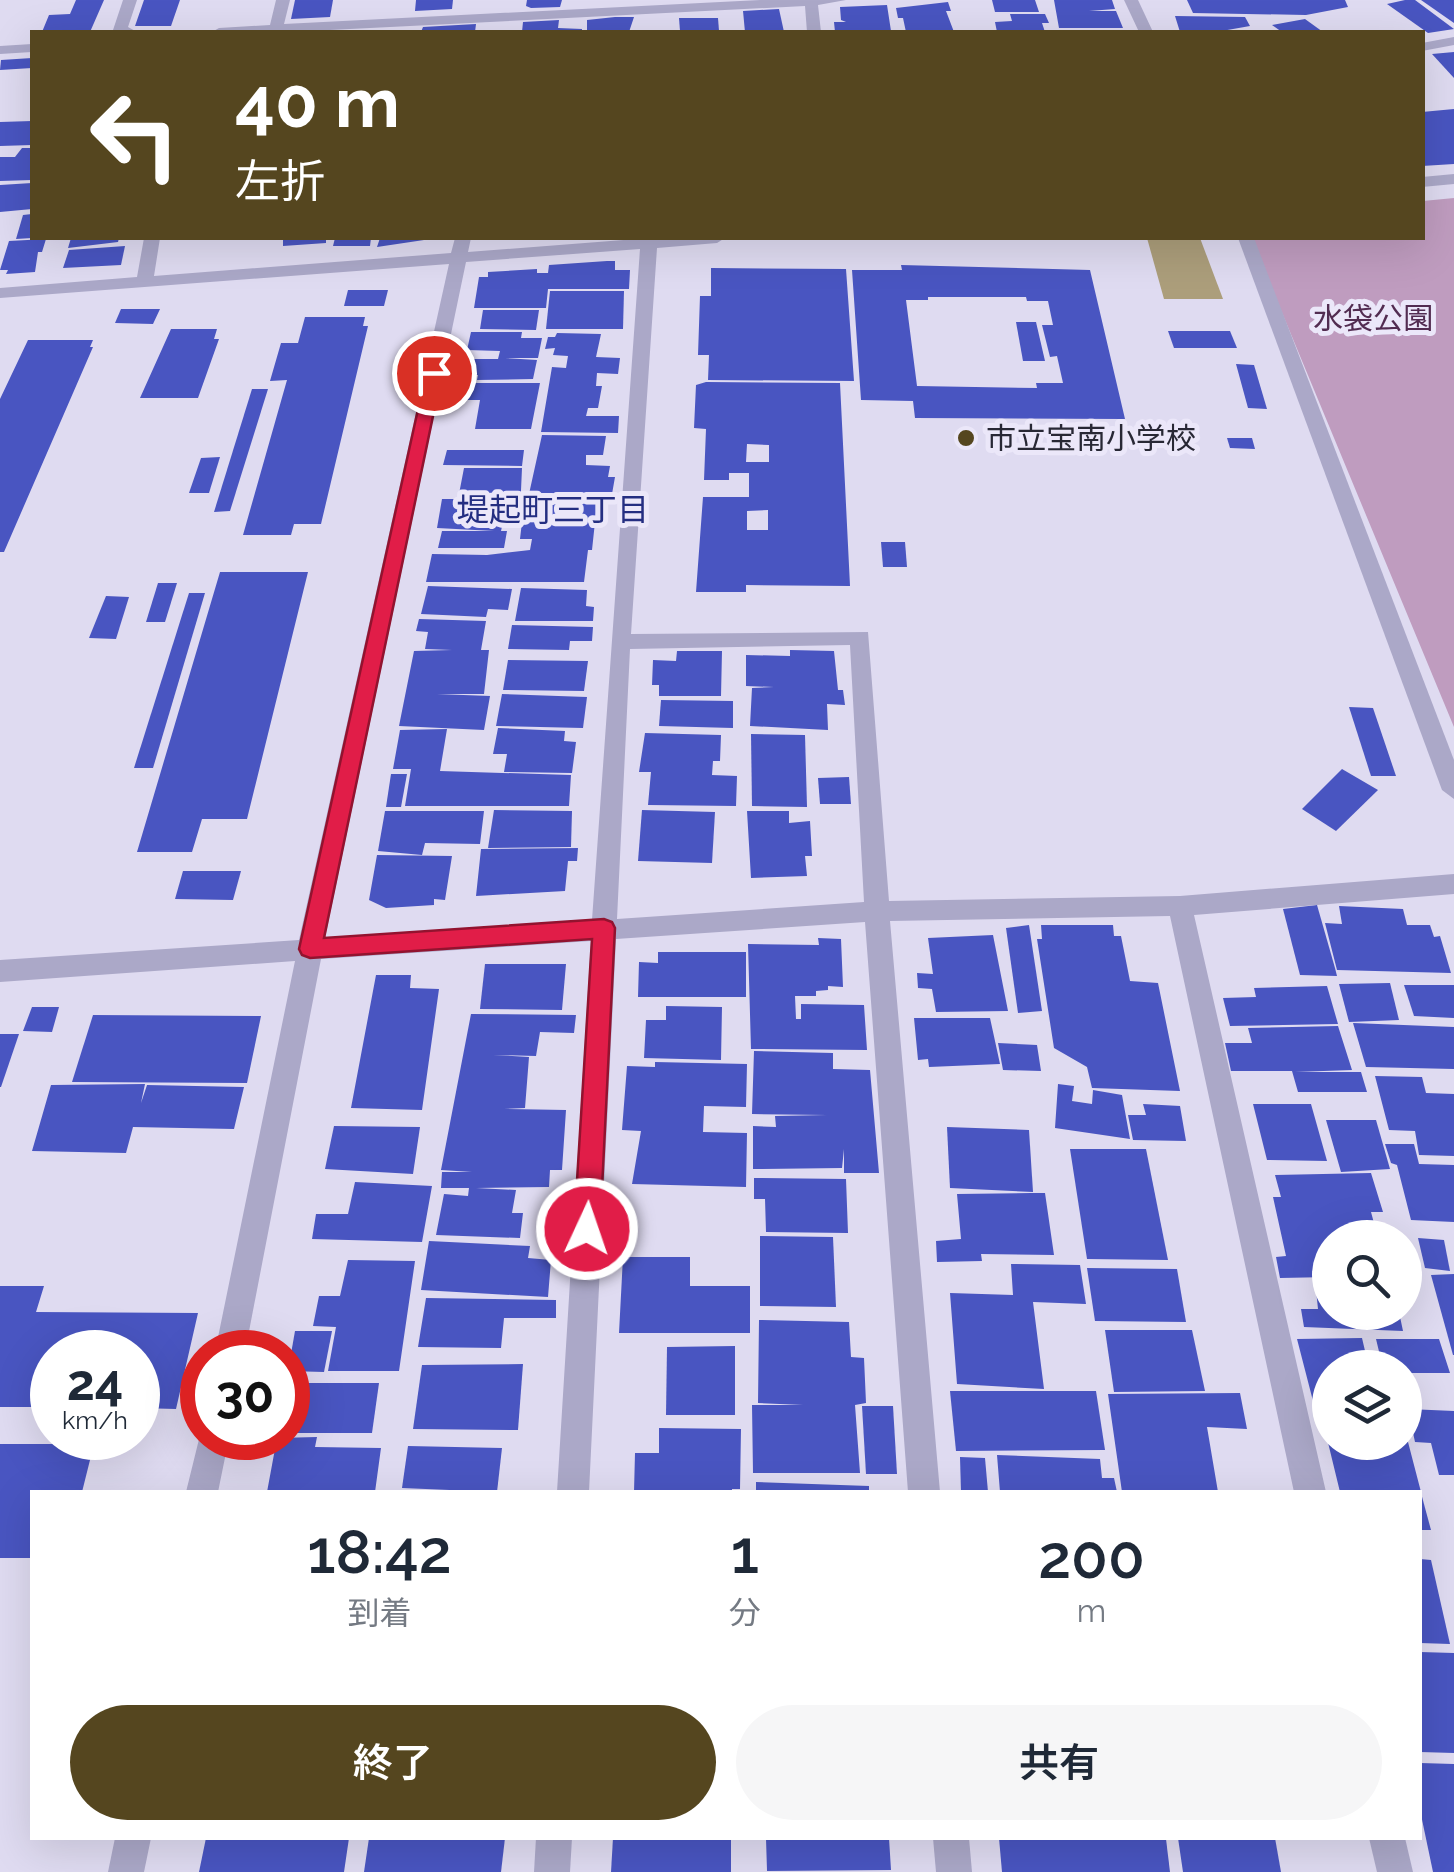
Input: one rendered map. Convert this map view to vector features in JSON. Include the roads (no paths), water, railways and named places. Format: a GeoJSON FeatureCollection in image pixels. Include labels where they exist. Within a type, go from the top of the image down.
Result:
{"type":"FeatureCollection","features":[{"type":"Feature","properties":{"kind":"street"},"geometry":{"type":"LineString","coordinates":[[120,30],[130,0]]}},
{"type":"Feature","properties":{"kind":"street"},"geometry":{"type":"LineString","coordinates":[[276,29],[283,0]]}},
{"type":"Feature","properties":{"kind":"street"},"geometry":{"type":"LineString","coordinates":[[811,0],[814,30]]}},
{"type":"Feature","properties":{"kind":"street"},"geometry":{"type":"LineString","coordinates":[[257,30],[510,8],[839,0]]}},
{"type":"Feature","properties":{"kind":"street"},"geometry":{"type":"LineString","coordinates":[[1132,0],[1145,30]]}},
{"type":"Feature","properties":{"kind":"street"},"geometry":{"type":"LineString","coordinates":[[1425,46],[1454,41]]}},
{"type":"Feature","properties":{"kind":"street"},"geometry":{"type":"LineString","coordinates":[[0,50],[30,48]]}},
{"type":"Feature","properties":{"kind":"street"},"geometry":{"type":"LineString","coordinates":[[1425,182],[1454,179]]}},
{"type":"Feature","properties":{"kind":"street"},"geometry":{"type":"LineString","coordinates":[[144,282],[152,240]]}},
{"type":"Feature","properties":{"kind":"street"},"geometry":{"type":"LineString","coordinates":[[0,293],[144,282],[461,248],[690,240]]}},
{"type":"Feature","properties":{"kind":"street"},"geometry":{"type":"LineString","coordinates":[[1247,240],[1454,790]]}},
{"type":"Feature","properties":{"kind":"street"},"geometry":{"type":"LineString","coordinates":[[573,1490],[620,642],[650,243]]}},
{"type":"Feature","properties":{"kind":"street"},"geometry":{"type":"LineString","coordinates":[[234,1330],[310,949],[461,248]]}},
{"type":"Feature","properties":{"kind":"street"},"geometry":{"type":"LineString","coordinates":[[620,642],[860,637],[877,911],[924,1490]]}},
{"type":"Feature","properties":{"kind":"street"},"geometry":{"type":"LineString","coordinates":[[0,971],[877,911],[1180,906],[1454,884]]}},
{"type":"Feature","properties":{"kind":"street"},"geometry":{"type":"LineString","coordinates":[[1180,906],[1310,1490]]}},
{"type":"Feature","properties":{"kind":"street"},"geometry":{"type":"LineString","coordinates":[[202,1490],[209,1460]]}},
{"type":"Feature","properties":{"kind":"street"},"geometry":{"type":"LineString","coordinates":[[126,1872],[133,1840]]}},
{"type":"Feature","properties":{"kind":"street"},"geometry":{"type":"LineString","coordinates":[[552,1872],[554,1840]]}},
{"type":"Feature","properties":{"kind":"street"},"geometry":{"type":"LineString","coordinates":[[951,1840],[954,1872]]}},
{"type":"Feature","properties":{"kind":"street"},"geometry":{"type":"LineString","coordinates":[[1387,1840],[1395,1872]]}},
{"type":"Feature","properties":{"kind":"place","name":"市立宝南小学校"},"geometry":{"type":"Point","coordinates":[966,438]}},
{"type":"Feature","properties":{"kind":"district","name":"堤起町三丁目"},"geometry":{"type":"Point","coordinates":[553,509]}},
{"type":"Feature","properties":{"kind":"park label","name":"水袋公園"},"geometry":{"type":"Point","coordinates":[1373,318]}}]}
